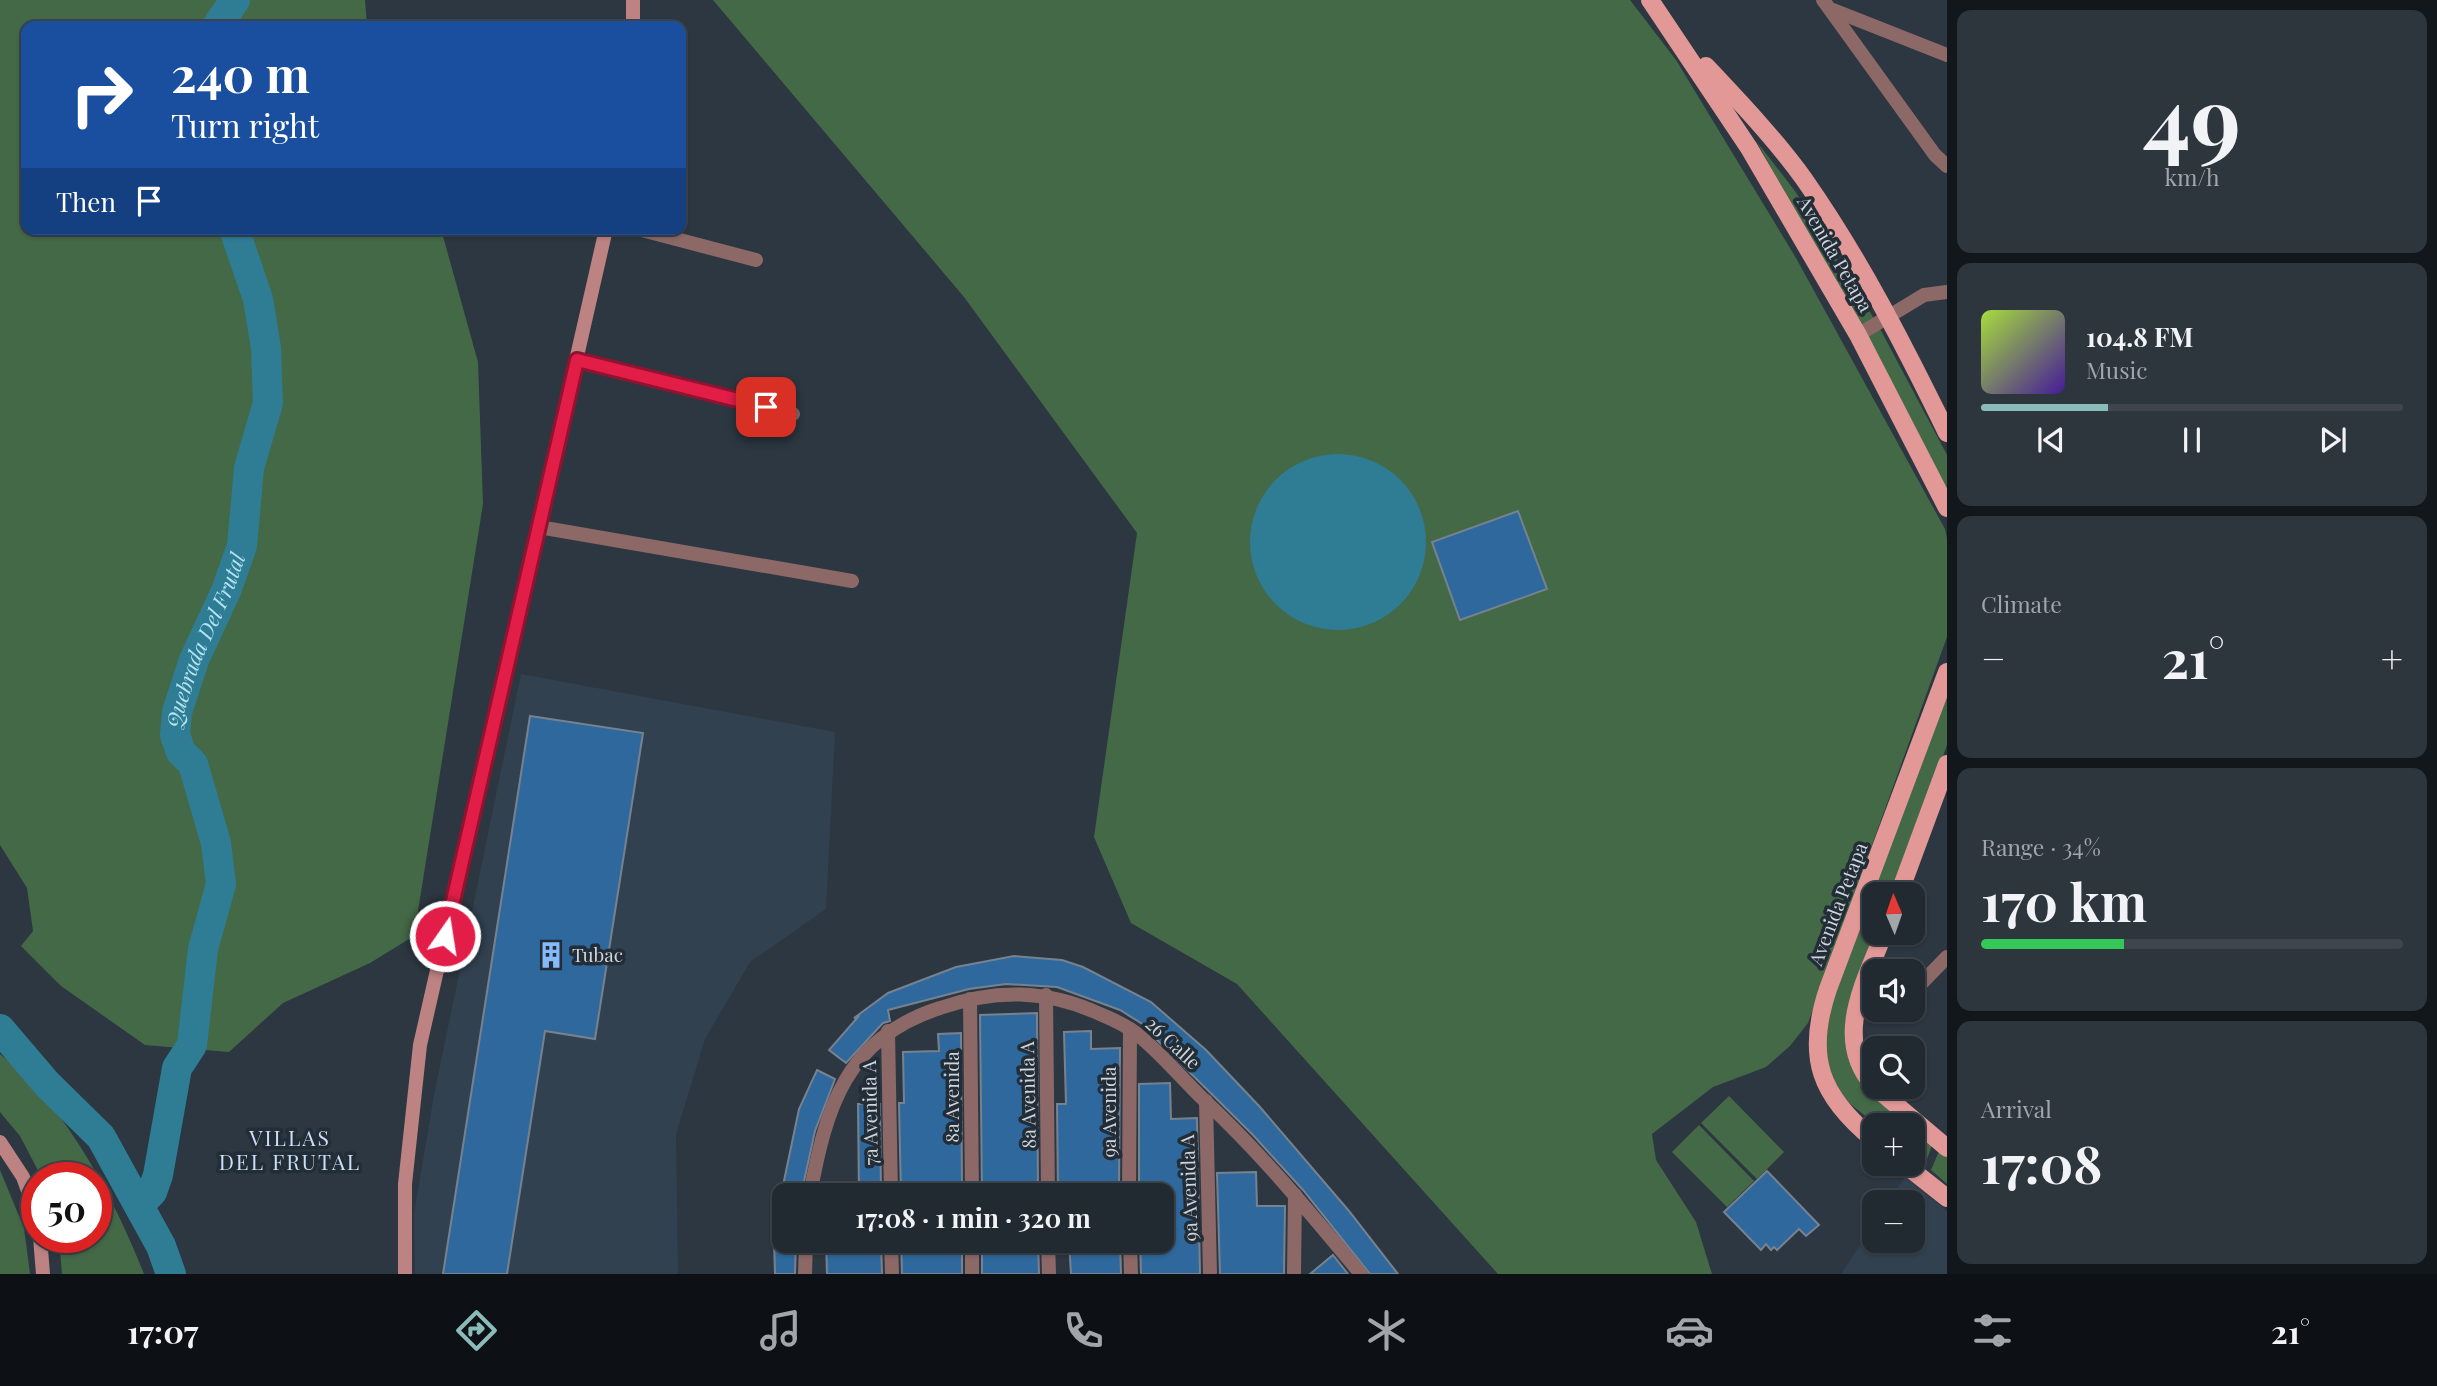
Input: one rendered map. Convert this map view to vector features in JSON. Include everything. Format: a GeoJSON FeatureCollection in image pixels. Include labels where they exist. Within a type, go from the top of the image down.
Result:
{"type":"FeatureCollection","features":[{"type":"Feature","properties":{"kind":"main road"},"geometry":{"type":"LineString","coordinates":[[633,0],[633,21]]}},
{"type":"Feature","properties":{"kind":"main road","name":"Avenida Petapa"},"geometry":{"type":"LineString","coordinates":[[1650,0],[1672,29],[1749,148],[1858,334],[1947,508]]}},
{"type":"Feature","properties":{"kind":"main road","name":"Avenida Petapa"},"geometry":{"type":"LineString","coordinates":[[1672,29],[1802,176],[1889,316],[1947,433]]}},
{"type":"Feature","properties":{"kind":"main road"},"geometry":{"type":"LineString","coordinates":[[405,1274],[405,1184],[420,1045],[605,235]]}},
{"type":"Feature","properties":{"kind":"main road","name":"Avenida Petapa"},"geometry":{"type":"LineString","coordinates":[[1876,882],[1947,671]]}},
{"type":"Feature","properties":{"kind":"main road"},"geometry":{"type":"LineString","coordinates":[[1903,882],[1947,764]]}},
{"type":"Feature","properties":{"kind":"main road","name":"Avenida Petapa"},"geometry":{"type":"LineString","coordinates":[[1862,921],[1822,1007],[1817,1055],[1823,1080],[1836,1102],[1862,1128]]}},
{"type":"Feature","properties":{"kind":"main road"},"geometry":{"type":"LineString","coordinates":[[1862,1068],[1854,1042],[1853,1019],[1880,945]]}},
{"type":"Feature","properties":{"kind":"main road"},"geometry":{"type":"LineString","coordinates":[[1888,1099],[1947,1148]]}},
{"type":"Feature","properties":{"kind":"main road"},"geometry":{"type":"LineString","coordinates":[[0,1142],[21,1174]]}},
{"type":"Feature","properties":{"kind":"main road"},"geometry":{"type":"LineString","coordinates":[[1919,1176],[1947,1198]]}},
{"type":"Feature","properties":{"kind":"main road"},"geometry":{"type":"LineString","coordinates":[[41,1253],[43,1274]]}},
{"type":"Feature","properties":{"kind":"street"},"geometry":{"type":"LineString","coordinates":[[1827,5],[1947,55]]}},
{"type":"Feature","properties":{"kind":"street"},"geometry":{"type":"LineString","coordinates":[[1827,5],[1935,155],[1947,166]]}},
{"type":"Feature","properties":{"kind":"street"},"geometry":{"type":"LineString","coordinates":[[661,235],[756,260]]}},
{"type":"Feature","properties":{"kind":"street"},"geometry":{"type":"LineString","coordinates":[[1858,334],[1924,295],[1947,292]]}},
{"type":"Feature","properties":{"kind":"street"},"geometry":{"type":"LineString","coordinates":[[577,360],[793,414]]}},
{"type":"Feature","properties":{"kind":"street"},"geometry":{"type":"LineString","coordinates":[[539,527],[852,582]]}},
{"type":"Feature","properties":{"kind":"street"},"geometry":{"type":"LineString","coordinates":[[1925,980],[1947,957]]}},
{"type":"Feature","properties":{"kind":"street","name":"26 Calle"},"geometry":{"type":"LineString","coordinates":[[888,1031],[935,1009],[970,999],[1015,993],[1046,995],[1090,1009],[1130,1029],[1267,1161],[1361,1274]]}},
{"type":"Feature","properties":{"kind":"street","name":"8a Avenida A"},"geometry":{"type":"LineString","coordinates":[[1046,995],[1048,1183]]}},
{"type":"Feature","properties":{"kind":"street","name":"8a Avenida"},"geometry":{"type":"LineString","coordinates":[[970,999],[972,1183]]}},
{"type":"Feature","properties":{"kind":"street","name":"9a Avenida"},"geometry":{"type":"LineString","coordinates":[[1129,1183],[1130,1029]]}},
{"type":"Feature","properties":{"kind":"street"},"geometry":{"type":"LineString","coordinates":[[812,1183],[825,1122],[837,1091],[855,1065],[888,1031]]}},
{"type":"Feature","properties":{"kind":"street","name":"7a Avenida A"},"geometry":{"type":"LineString","coordinates":[[888,1031],[891,1183]]}},
{"type":"Feature","properties":{"kind":"street","name":"9a Avenida A"},"geometry":{"type":"LineString","coordinates":[[1206,1101],[1210,1274]]}},
{"type":"Feature","properties":{"kind":"street"},"geometry":{"type":"LineString","coordinates":[[1294,1195],[1294,1274]]}},
{"type":"Feature","properties":{"kind":"street"},"geometry":{"type":"LineString","coordinates":[[805,1274],[806,1253]]}},
{"type":"Feature","properties":{"kind":"street"},"geometry":{"type":"LineString","coordinates":[[891,1253],[892,1274]]}},
{"type":"Feature","properties":{"kind":"street"},"geometry":{"type":"LineString","coordinates":[[972,1253],[972,1274]]}},
{"type":"Feature","properties":{"kind":"street"},"geometry":{"type":"LineString","coordinates":[[1048,1253],[1049,1274]]}},
{"type":"Feature","properties":{"kind":"street"},"geometry":{"type":"LineString","coordinates":[[1130,1253],[1131,1274]]}},
{"type":"Feature","properties":{"kind":"shaded area"},"geometry":{"type":"Polygon","coordinates":[[[521,674],[835,732],[826,909],[750,962],[705,1039],[676,1134],[678,1274],[415,1274],[414,1214],[434,1095],[521,674]]]}},
{"type":"Feature","properties":{"kind":"shaded area"},"geometry":{"type":"Polygon","coordinates":[[[1905,1177],[1921,1190],[1896,1190],[1905,1177]]]}},
{"type":"Feature","properties":{"kind":"shaded area"},"geometry":{"type":"Polygon","coordinates":[[[1925,1193],[1947,1211],[1947,1274],[1841,1274],[1862,1242],[1862,1253],[1925,1253],[1925,1193]]]}},
{"type":"Feature","properties":{"kind":"green space"},"geometry":{"type":"Polygon","coordinates":[[[0,0],[365,0],[367,21],[21,21],[21,235],[443,235],[478,362],[483,504],[414,936],[370,963],[283,1003],[229,1052],[145,1045],[61,986],[21,946],[33,931],[27,888],[0,845],[0,0]]]}},
{"type":"Feature","properties":{"kind":"green space"},"geometry":{"type":"Polygon","coordinates":[[[713,0],[1630,0],[1676,60],[1796,258],[1945,529],[1947,538],[1947,637],[1808,1023],[1790,1046],[1766,1067],[1713,1087],[1652,1134],[1656,1160],[1696,1222],[1712,1274],[1498,1274],[1237,984],[1131,923],[1094,837],[1137,533],[964,297],[713,0]]]}},
{"type":"Feature","properties":{"kind":"green space"},"geometry":{"type":"Polygon","coordinates":[[[1757,142],[1795,191],[1878,325],[1947,455],[1947,490],[1757,142]]]}},
{"type":"Feature","properties":{"kind":"green space"},"geometry":{"type":"Polygon","coordinates":[[[1947,693],[1947,745],[1896,882],[1875,882],[1947,693]]]}},
{"type":"Feature","properties":{"kind":"green space"},"geometry":{"type":"Polygon","coordinates":[[[1862,917],[1862,945],[1874,945],[1870,959],[1862,959],[1862,984],[1846,1035],[1862,1058],[1862,1099],[1891,1099],[1901,1113],[1862,1113],[1838,1090],[1828,1069],[1824,1048],[1825,1026],[1837,981],[1862,917]]]}},
{"type":"Feature","properties":{"kind":"green space"},"geometry":{"type":"Polygon","coordinates":[[[0,1054],[36,1087],[90,1162],[34,1162],[20,1136],[0,1112],[0,1054]]]}},
{"type":"Feature","properties":{"kind":"green space"},"geometry":{"type":"Polygon","coordinates":[[[1729,1096],[1784,1152],[1757,1179],[1701,1123],[1729,1096]]]}},
{"type":"Feature","properties":{"kind":"green space"},"geometry":{"type":"Polygon","coordinates":[[[1699,1125],[1754,1181],[1727,1207],[1672,1152],[1699,1125]]]}},
{"type":"Feature","properties":{"kind":"green space"},"geometry":{"type":"Polygon","coordinates":[[[1925,1139],[1932,1145],[1925,1165],[1925,1139]]]}},
{"type":"Feature","properties":{"kind":"green space"},"geometry":{"type":"Polygon","coordinates":[[[1940,1149],[1947,1155],[1947,1184],[1931,1170],[1940,1149]]]}},
{"type":"Feature","properties":{"kind":"green space"},"geometry":{"type":"Polygon","coordinates":[[[0,1170],[21,1221],[21,1253],[27,1253],[30,1274],[0,1274],[0,1170]]]}},
{"type":"Feature","properties":{"kind":"green space"},"geometry":{"type":"Polygon","coordinates":[[[112,1202],[144,1274],[62,1274],[60,1253],[112,1253],[112,1202]]]}},
{"type":"Feature","properties":{"kind":"water"},"geometry":{"type":"Polygon","coordinates":[[[1338,454],[1372,461],[1400,480],[1419,508],[1426,542],[1419,576],[1400,604],[1372,623],[1338,630],[1304,623],[1276,604],[1257,576],[1250,542],[1257,508],[1276,480],[1304,461],[1338,454]]]}},
{"type":"Feature","properties":{"kind":"building"},"geometry":{"type":"Polygon","coordinates":[[[1518,511],[1547,589],[1460,620],[1432,542],[1518,511]]]}},
{"type":"Feature","properties":{"kind":"building","name":"Tubac"},"geometry":{"type":"Polygon","coordinates":[[[530,716],[643,733],[595,1039],[545,1031],[507,1274],[443,1274],[530,716]]]}},
{"type":"Feature","properties":{"kind":"building"},"geometry":{"type":"Polygon","coordinates":[[[1014,956],[1062,960],[1083,967],[1151,1002],[1206,1050],[1260,1107],[1349,1211],[1398,1274],[1370,1274],[1303,1190],[1253,1135],[1147,1030],[1152,1030],[1120,1010],[1057,987],[1006,984],[969,989],[888,1010],[890,1021],[883,1023],[846,1063],[829,1050],[858,1017],[854,1018],[888,993],[956,967],[1014,956]]]}},
{"type":"Feature","properties":{"kind":"building"},"geometry":{"type":"Polygon","coordinates":[[[1037,1013],[1038,1183],[982,1183],[980,1015],[1037,1013]]]}},
{"type":"Feature","properties":{"kind":"building"},"geometry":{"type":"Polygon","coordinates":[[[1091,1031],[1091,1049],[1120,1048],[1119,1183],[1058,1183],[1057,1104],[1066,1104],[1064,1032],[1091,1031]]]}},
{"type":"Feature","properties":{"kind":"building"},"geometry":{"type":"Polygon","coordinates":[[[961,1033],[962,1183],[901,1183],[899,1103],[904,1103],[903,1052],[939,1051],[938,1034],[961,1033]]]}},
{"type":"Feature","properties":{"kind":"building"},"geometry":{"type":"Polygon","coordinates":[[[817,1070],[835,1079],[815,1131],[804,1183],[784,1183],[799,1109],[817,1070]]]}},
{"type":"Feature","properties":{"kind":"building"},"geometry":{"type":"Polygon","coordinates":[[[1170,1083],[1171,1119],[1197,1118],[1200,1274],[1141,1274],[1140,1253],[1174,1253],[1174,1183],[1139,1183],[1139,1084],[1170,1083]]]}},
{"type":"Feature","properties":{"kind":"building"},"geometry":{"type":"Polygon","coordinates":[[[858,1104],[880,1104],[881,1183],[859,1183],[858,1104]]]}},
{"type":"Feature","properties":{"kind":"building"},"geometry":{"type":"Polygon","coordinates":[[[1767,1171],[1819,1225],[1806,1236],[1799,1229],[1777,1250],[1774,1247],[1771,1250],[1766,1244],[1761,1250],[1724,1212],[1767,1171]]]}},
{"type":"Feature","properties":{"kind":"building"},"geometry":{"type":"Polygon","coordinates":[[[1256,1172],[1257,1206],[1285,1206],[1284,1274],[1220,1274],[1217,1173],[1256,1172]]]}},
{"type":"Feature","properties":{"kind":"building"},"geometry":{"type":"Polygon","coordinates":[[[774,1253],[796,1253],[795,1274],[775,1274],[774,1253]]]}},
{"type":"Feature","properties":{"kind":"building"},"geometry":{"type":"Polygon","coordinates":[[[826,1253],[881,1253],[882,1274],[827,1274],[826,1253]]]}},
{"type":"Feature","properties":{"kind":"building"},"geometry":{"type":"Polygon","coordinates":[[[901,1253],[962,1253],[962,1274],[902,1274],[901,1253]]]}},
{"type":"Feature","properties":{"kind":"building"},"geometry":{"type":"Polygon","coordinates":[[[982,1253],[1038,1253],[1039,1274],[982,1274],[982,1253]]]}},
{"type":"Feature","properties":{"kind":"building"},"geometry":{"type":"Polygon","coordinates":[[[1070,1253],[1120,1253],[1121,1274],[1071,1274],[1070,1253]]]}},
{"type":"Feature","properties":{"kind":"building"},"geometry":{"type":"Polygon","coordinates":[[[1333,1255],[1348,1274],[1310,1274],[1333,1255]]]}},
{"type":"Feature","properties":{"kind":"waterway","name":"Quebrada Del Frutal"},"geometry":{"type":"LineString","coordinates":[[220,21],[235,0]]}},
{"type":"Feature","properties":{"kind":"waterway","name":"Quebrada Del Frutal"},"geometry":{"type":"LineString","coordinates":[[139,1205],[152,1192],[158,1175],[177,1068],[192,1045],[203,949],[221,884],[216,843],[193,764],[181,752],[175,735],[177,712],[194,660],[226,591],[242,546],[249,468],[268,403],[266,348],[258,299],[236,235]]}},
{"type":"Feature","properties":{"kind":"waterway"},"geometry":{"type":"LineString","coordinates":[[0,1029],[47,1084],[101,1137],[161,1246],[171,1274]]}},
{"type":"Feature","properties":{"kind":"place","name":"Tubac"},"geometry":{"type":"Point","coordinates":[551,955]}},
{"type":"Feature","properties":{"kind":"district","name":"VILLAS DEL FRUTAL"},"geometry":{"type":"Point","coordinates":[290,1151]}},
{"type":"Feature","properties":{"kind":"route"},"geometry":{"type":"LineString","coordinates":[[445,936],[577,360],[766,407]]}}]}
